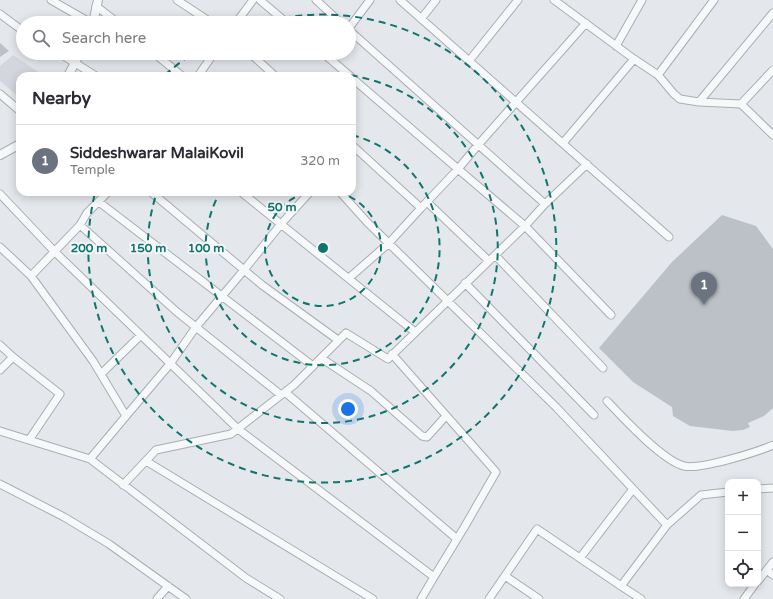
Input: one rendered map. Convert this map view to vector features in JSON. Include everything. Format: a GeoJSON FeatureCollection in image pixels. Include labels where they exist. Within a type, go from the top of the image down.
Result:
{"type":"FeatureCollection","features":[{"type":"Feature","properties":{"kind":"street"},"geometry":{"type":"LineString","coordinates":[[52,0],[80,16]]}},
{"type":"Feature","properties":{"kind":"street"},"geometry":{"type":"LineString","coordinates":[[177,0],[201,16]]}},
{"type":"Feature","properties":{"kind":"street"},"geometry":{"type":"LineString","coordinates":[[241,16],[253,0]]}},
{"type":"Feature","properties":{"kind":"street"},"geometry":{"type":"LineString","coordinates":[[260,0],[279,16]]}},
{"type":"Feature","properties":{"kind":"street"},"geometry":{"type":"LineString","coordinates":[[316,0],[333,16]]}},
{"type":"Feature","properties":{"kind":"street"},"geometry":{"type":"LineString","coordinates":[[356,19],[370,0]]}},
{"type":"Feature","properties":{"kind":"street"},"geometry":{"type":"LineString","coordinates":[[400,0],[669,237]]}},
{"type":"Feature","properties":{"kind":"street"},"geometry":{"type":"LineString","coordinates":[[421,19],[436,0]]}},
{"type":"Feature","properties":{"kind":"street"},"geometry":{"type":"LineString","coordinates":[[469,61],[518,0]]}},
{"type":"Feature","properties":{"kind":"street"},"geometry":{"type":"LineString","coordinates":[[554,0],[564,3],[586,23],[616,46],[658,75],[680,99],[699,102],[741,104],[773,134]]}},
{"type":"Feature","properties":{"kind":"street"},"geometry":{"type":"LineString","coordinates":[[616,46],[642,0]]}},
{"type":"Feature","properties":{"kind":"street"},"geometry":{"type":"LineString","coordinates":[[658,75],[714,0]]}},
{"type":"Feature","properties":{"kind":"street"},"geometry":{"type":"LineString","coordinates":[[94,16],[97,3],[111,16]]}},
{"type":"Feature","properties":{"kind":"street"},"geometry":{"type":"LineString","coordinates":[[699,102],[773,13]]}},
{"type":"Feature","properties":{"kind":"street"},"geometry":{"type":"LineString","coordinates":[[0,14],[16,25]]}},
{"type":"Feature","properties":{"kind":"street"},"geometry":{"type":"LineString","coordinates":[[349,278],[389,243],[458,169],[586,23]]}},
{"type":"Feature","properties":{"kind":"street"},"geometry":{"type":"LineString","coordinates":[[356,35],[545,204]]}},
{"type":"Feature","properties":{"kind":"street"},"geometry":{"type":"LineString","coordinates":[[563,143],[634,59]]}},
{"type":"Feature","properties":{"kind":"street"},"geometry":{"type":"LineString","coordinates":[[70,60],[90,72]]}},
{"type":"Feature","properties":{"kind":"street"},"geometry":{"type":"LineString","coordinates":[[70,72],[76,60]]}},
{"type":"Feature","properties":{"kind":"street"},"geometry":{"type":"LineString","coordinates":[[163,60],[177,72]]}},
{"type":"Feature","properties":{"kind":"street"},"geometry":{"type":"LineString","coordinates":[[201,72],[209,60]]}},
{"type":"Feature","properties":{"kind":"street"},"geometry":{"type":"LineString","coordinates":[[258,60],[271,72]]}},
{"type":"Feature","properties":{"kind":"street"},"geometry":{"type":"LineString","coordinates":[[333,60],[346,72]]}},
{"type":"Feature","properties":{"kind":"street"},"geometry":{"type":"LineString","coordinates":[[741,104],[773,70]]}},
{"type":"Feature","properties":{"kind":"street"},"geometry":{"type":"LineString","coordinates":[[356,81],[525,226],[611,315]]}},
{"type":"Feature","properties":{"kind":"street"},"geometry":{"type":"LineString","coordinates":[[0,94],[16,108]]}},
{"type":"Feature","properties":{"kind":"street"},"geometry":{"type":"LineString","coordinates":[[0,155],[16,146]]}},
{"type":"Feature","properties":{"kind":"street"},"geometry":{"type":"LineString","coordinates":[[356,149],[421,208]]}},
{"type":"Feature","properties":{"kind":"street"},"geometry":{"type":"LineString","coordinates":[[123,485],[156,450],[230,434],[294,386],[346,333],[388,359],[587,164]]}},
{"type":"Feature","properties":{"kind":"street"},"geometry":{"type":"LineString","coordinates":[[0,194],[54,251],[238,428],[434,577]]}},
{"type":"Feature","properties":{"kind":"street"},"geometry":{"type":"LineString","coordinates":[[31,276],[80,225],[87,213],[104,196]]}},
{"type":"Feature","properties":{"kind":"street"},"geometry":{"type":"LineString","coordinates":[[156,196],[262,285],[338,340]]}},
{"type":"Feature","properties":{"kind":"street"},"geometry":{"type":"LineString","coordinates":[[246,196],[415,332]]}},
{"type":"Feature","properties":{"kind":"street"},"geometry":{"type":"LineString","coordinates":[[90,460],[170,363],[196,327],[281,224],[306,196]]}},
{"type":"Feature","properties":{"kind":"street"},"geometry":{"type":"LineString","coordinates":[[344,196],[367,222],[556,407],[667,525]]}},
{"type":"Feature","properties":{"kind":"street"},"geometry":{"type":"LineString","coordinates":[[99,202],[313,366]]}},
{"type":"Feature","properties":{"kind":"street"},"geometry":{"type":"LineString","coordinates":[[427,202],[488,261]]}},
{"type":"Feature","properties":{"kind":"street"},"geometry":{"type":"LineString","coordinates":[[80,225],[177,312],[283,394],[457,539]]}},
{"type":"Feature","properties":{"kind":"street"},"geometry":{"type":"LineString","coordinates":[[0,247],[31,276],[93,361],[126,416]]}},
{"type":"Feature","properties":{"kind":"street"},"geometry":{"type":"LineString","coordinates":[[495,255],[603,368]]}},
{"type":"Feature","properties":{"kind":"street"},"geometry":{"type":"LineString","coordinates":[[465,283],[594,415]]}},
{"type":"Feature","properties":{"kind":"street"},"geometry":{"type":"LineString","coordinates":[[101,374],[141,335]]}},
{"type":"Feature","properties":{"kind":"street"},"geometry":{"type":"LineString","coordinates":[[0,345],[12,357],[60,394],[29,440]]}},
{"type":"Feature","properties":{"kind":"street"},"geometry":{"type":"LineString","coordinates":[[392,354],[496,472],[421,599]]}},
{"type":"Feature","properties":{"kind":"street"},"geometry":{"type":"LineString","coordinates":[[0,370],[12,357]]}},
{"type":"Feature","properties":{"kind":"street"},"geometry":{"type":"LineString","coordinates":[[321,358],[371,391],[422,436],[427,437],[446,416]]}},
{"type":"Feature","properties":{"kind":"street"},"geometry":{"type":"LineString","coordinates":[[607,401],[629,424],[670,461],[685,466],[709,464],[764,449],[773,444]]}},
{"type":"Feature","properties":{"kind":"street"},"geometry":{"type":"LineString","coordinates":[[0,431],[90,460],[246,578],[280,599]]}},
{"type":"Feature","properties":{"kind":"street"},"geometry":{"type":"LineString","coordinates":[[146,461],[363,596],[373,599]]}},
{"type":"Feature","properties":{"kind":"street"},"geometry":{"type":"LineString","coordinates":[[0,484],[64,517],[109,544],[186,599]]}},
{"type":"Feature","properties":{"kind":"street"},"geometry":{"type":"LineString","coordinates":[[761,489],[773,488]]}},
{"type":"Feature","properties":{"kind":"street"},"geometry":{"type":"LineString","coordinates":[[580,558],[633,489]]}},
{"type":"Feature","properties":{"kind":"street"},"geometry":{"type":"LineString","coordinates":[[621,586],[667,525],[701,495],[725,492]]}},
{"type":"Feature","properties":{"kind":"street"},"geometry":{"type":"LineString","coordinates":[[489,599],[537,529],[641,599]]}},
{"type":"Feature","properties":{"kind":"street"},"geometry":{"type":"LineString","coordinates":[[761,577],[773,562]]}},
{"type":"Feature","properties":{"kind":"street"},"geometry":{"type":"LineString","coordinates":[[766,570],[773,575]]}},
{"type":"Feature","properties":{"kind":"street"},"geometry":{"type":"LineString","coordinates":[[505,576],[539,599]]}},
{"type":"Feature","properties":{"kind":"street"},"geometry":{"type":"LineString","coordinates":[[157,599],[168,586]]}},
{"type":"Feature","properties":{"kind":"street"},"geometry":{"type":"LineString","coordinates":[[744,599],[753,587]]}},
{"type":"Feature","properties":{"kind":"shaded area"},"geometry":{"type":"Polygon","coordinates":[[[13,55],[16,57],[16,60],[20,60],[38,72],[16,72],[16,95],[0,81],[0,66],[13,55]]]}},
{"type":"Feature","properties":{"kind":"building"},"geometry":{"type":"Polygon","coordinates":[[[0,43],[9,51],[0,57],[0,43]]]}},
{"type":"Feature","properties":{"kind":"building"},"geometry":{"type":"Polygon","coordinates":[[[722,215],[756,226],[773,249],[773,408],[764,416],[748,423],[750,427],[743,430],[733,431],[690,426],[673,416],[672,407],[633,382],[599,348],[672,262],[722,215]]]}},
{"type":"Feature","properties":{"kind":"place","name":"Siddeshwarar MalaiKovil"},"geometry":{"type":"Point","coordinates":[704,305]}}]}
